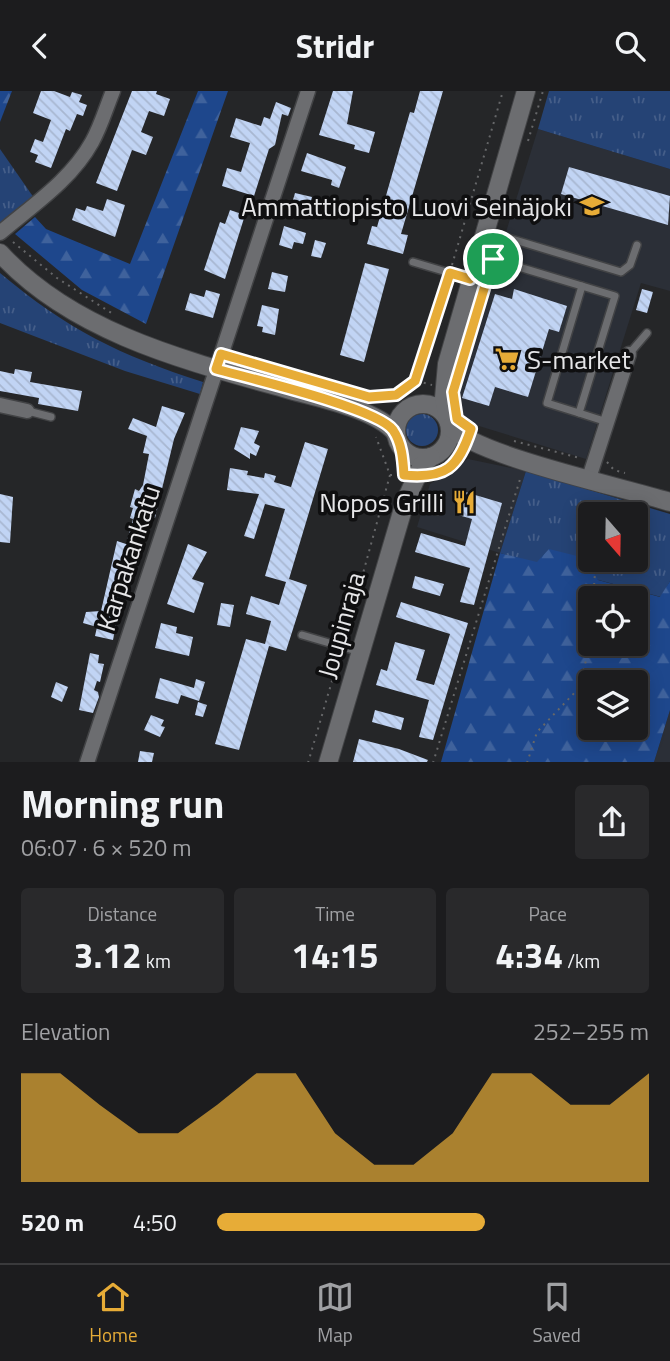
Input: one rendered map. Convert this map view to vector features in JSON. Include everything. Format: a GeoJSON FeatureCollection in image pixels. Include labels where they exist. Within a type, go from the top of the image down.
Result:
{"type":"FeatureCollection","features":[{"type":"Feature","properties":{"kind":"street"},"geometry":{"type":"LineString","coordinates":[[1,232],[45,197],[81,159],[94,139],[113,91]]}},
{"type":"Feature","properties":{"kind":"street","name":"Karpakankatu"},"geometry":{"type":"LineString","coordinates":[[87,762],[308,91]]}},
{"type":"Feature","properties":{"kind":"street"},"geometry":{"type":"LineString","coordinates":[[403,476],[446,445],[449,423],[444,398],[447,365],[526,91]]}},
{"type":"Feature","properties":{"kind":"street"},"geometry":{"type":"LineString","coordinates":[[0,253],[37,286],[122,336],[352,400],[406,409]]}},
{"type":"Feature","properties":{"kind":"street"},"geometry":{"type":"LineString","coordinates":[[589,478],[629,355]]}},
{"type":"Feature","properties":{"kind":"street"},"geometry":{"type":"LineString","coordinates":[[423,403],[447,365]]}},
{"type":"Feature","properties":{"kind":"street"},"geometry":{"type":"LineString","coordinates":[[352,400],[395,432],[402,449],[415,457],[504,446]]}},
{"type":"Feature","properties":{"kind":"street"},"geometry":{"type":"LineString","coordinates":[[395,432],[400,415],[406,409],[423,403],[438,408],[457,434],[529,453],[589,478],[670,502]]}},
{"type":"Feature","properties":{"kind":"street"},"geometry":{"type":"LineString","coordinates":[[0,405],[27,411]]}},
{"type":"Feature","properties":{"kind":"street","name":"Joupinraja"},"geometry":{"type":"LineString","coordinates":[[328,762],[405,502],[402,449]]}},
{"type":"Feature","properties":{"kind":"lane"},"geometry":{"type":"LineString","coordinates":[[484,231],[621,272],[630,265],[637,245]]}},
{"type":"Feature","properties":{"kind":"lane"},"geometry":{"type":"LineString","coordinates":[[478,254],[615,296],[579,413]]}},
{"type":"Feature","properties":{"kind":"lane"},"geometry":{"type":"LineString","coordinates":[[413,262],[470,279]]}},
{"type":"Feature","properties":{"kind":"lane"},"geometry":{"type":"LineString","coordinates":[[582,286],[547,403],[607,422]]}},
{"type":"Feature","properties":{"kind":"lane"},"geometry":{"type":"LineString","coordinates":[[629,355],[647,333]]}},
{"type":"Feature","properties":{"kind":"lane"},"geometry":{"type":"LineString","coordinates":[[27,411],[51,417]]}},
{"type":"Feature","properties":{"kind":"lane"},"geometry":{"type":"LineString","coordinates":[[405,502],[437,512]]}},
{"type":"Feature","properties":{"kind":"lane"},"geometry":{"type":"LineString","coordinates":[[302,635],[361,652]]}},
{"type":"Feature","properties":{"kind":"path"},"geometry":{"type":"LineString","coordinates":[[352,400],[396,395],[415,381],[450,273],[503,91]]}},
{"type":"Feature","properties":{"kind":"path"},"geometry":{"type":"LineString","coordinates":[[525,151],[543,91]]}},
{"type":"Feature","properties":{"kind":"path"},"geometry":{"type":"LineString","coordinates":[[1,232],[47,271],[115,315]]}},
{"type":"Feature","properties":{"kind":"path"},"geometry":{"type":"LineString","coordinates":[[219,361],[262,366]]}},
{"type":"Feature","properties":{"kind":"path"},"geometry":{"type":"LineString","coordinates":[[378,420],[376,440],[403,476]]}},
{"type":"Feature","properties":{"kind":"path"},"geometry":{"type":"LineString","coordinates":[[504,446],[529,453],[580,458],[588,454],[604,459],[614,470],[625,473]]}},
{"type":"Feature","properties":{"kind":"path"},"geometry":{"type":"LineString","coordinates":[[403,476],[429,477],[445,471],[461,458],[464,451]]}},
{"type":"Feature","properties":{"kind":"path"},"geometry":{"type":"LineString","coordinates":[[433,762],[529,453]]}},
{"type":"Feature","properties":{"kind":"path"},"geometry":{"type":"LineString","coordinates":[[308,762],[342,647],[403,476]]}},
{"type":"Feature","properties":{"kind":"path"},"geometry":{"type":"LineString","coordinates":[[527,762],[537,732],[580,687],[587,656]]}},
{"type":"Feature","properties":{"kind":"shaded area"},"geometry":{"type":"Polygon","coordinates":[[[538,129],[670,169],[670,291],[641,283],[586,459],[466,422],[458,413],[456,402],[456,393],[538,129]]]}},
{"type":"Feature","properties":{"kind":"shaded area"},"geometry":{"type":"Polygon","coordinates":[[[468,459],[526,471],[500,553],[417,527],[430,484],[468,459]]]}},
{"type":"Feature","properties":{"kind":"shaded area"},"geometry":{"type":"Polygon","coordinates":[[[670,710],[670,762],[654,762],[670,710]]]}},
{"type":"Feature","properties":{"kind":"green space"},"geometry":{"type":"Polygon","coordinates":[[[0,91],[12,91],[0,122],[0,91]]]}},
{"type":"Feature","properties":{"kind":"green space"},"geometry":{"type":"Polygon","coordinates":[[[198,91],[228,91],[146,324],[82,290],[15,234],[35,217],[46,229],[130,264],[198,91]]]}},
{"type":"Feature","properties":{"kind":"green space"},"geometry":{"type":"Polygon","coordinates":[[[549,91],[670,91],[670,169],[538,129],[549,91]]]}},
{"type":"Feature","properties":{"kind":"green space"},"geometry":{"type":"Polygon","coordinates":[[[0,149],[34,198],[2,224],[0,222],[0,149]]]}},
{"type":"Feature","properties":{"kind":"green space"},"geometry":{"type":"Polygon","coordinates":[[[0,273],[49,310],[96,339],[145,362],[203,382],[200,394],[125,371],[0,323],[0,273]]]}},
{"type":"Feature","properties":{"kind":"green space"},"geometry":{"type":"Polygon","coordinates":[[[422,414],[433,419],[438,430],[433,441],[422,446],[411,441],[406,430],[411,419],[422,414]]]}},
{"type":"Feature","properties":{"kind":"green space"},"geometry":{"type":"Polygon","coordinates":[[[526,471],[630,502],[578,502],[578,572],[648,572],[648,507],[670,514],[670,581],[661,597],[648,593],[648,586],[621,586],[500,553],[526,471]]]}},
{"type":"Feature","properties":{"kind":"green space"},"geometry":{"type":"Polygon","coordinates":[[[549,549],[578,556],[578,572],[593,572],[598,580],[620,586],[578,586],[578,656],[648,656],[648,594],[660,597],[670,581],[670,710],[654,762],[441,762],[500,553],[537,562],[549,549]]]}},
{"type":"Feature","properties":{"kind":"building"},"geometry":{"type":"Polygon","coordinates":[[[41,91],[54,91],[70,97],[72,92],[82,95],[79,102],[87,105],[83,116],[77,114],[70,131],[66,129],[51,168],[35,162],[38,155],[30,152],[35,139],[43,142],[51,120],[33,113],[41,91]]]}},
{"type":"Feature","properties":{"kind":"building"},"geometry":{"type":"Polygon","coordinates":[[[132,91],[157,91],[156,94],[170,99],[164,116],[149,111],[141,132],[153,137],[146,155],[132,150],[117,191],[96,183],[132,91]]]}},
{"type":"Feature","properties":{"kind":"building"},"geometry":{"type":"Polygon","coordinates":[[[333,91],[353,91],[347,124],[375,132],[369,153],[354,149],[355,145],[319,135],[333,91]]]}},
{"type":"Feature","properties":{"kind":"building"},"geometry":{"type":"Polygon","coordinates":[[[420,91],[443,91],[401,234],[408,235],[403,254],[367,244],[372,226],[377,227],[410,112],[414,113],[420,91]]]}},
{"type":"Feature","properties":{"kind":"building"},"geometry":{"type":"Polygon","coordinates":[[[276,102],[291,108],[288,116],[282,114],[275,145],[269,149],[254,196],[222,186],[227,168],[241,172],[250,143],[230,137],[236,118],[261,126],[264,117],[270,119],[276,102]]]}},
{"type":"Feature","properties":{"kind":"building"},"geometry":{"type":"Polygon","coordinates":[[[307,153],[346,167],[339,188],[331,185],[332,180],[301,171],[307,153]]]}},
{"type":"Feature","properties":{"kind":"building"},"geometry":{"type":"Polygon","coordinates":[[[569,167],[670,196],[668,225],[561,194],[569,167]]]}},
{"type":"Feature","properties":{"kind":"building"},"geometry":{"type":"Polygon","coordinates":[[[295,193],[312,197],[309,208],[305,206],[303,214],[290,210],[295,193]]]}},
{"type":"Feature","properties":{"kind":"building"},"geometry":{"type":"Polygon","coordinates":[[[107,199],[125,205],[115,237],[72,220],[76,208],[85,211],[87,206],[103,211],[107,199]]]}},
{"type":"Feature","properties":{"kind":"building"},"geometry":{"type":"Polygon","coordinates":[[[230,210],[245,215],[225,279],[204,270],[220,222],[225,224],[230,210]]]}},
{"type":"Feature","properties":{"kind":"building"},"geometry":{"type":"Polygon","coordinates":[[[284,226],[306,233],[303,244],[294,242],[292,249],[279,245],[284,226]]]}},
{"type":"Feature","properties":{"kind":"building"},"geometry":{"type":"Polygon","coordinates":[[[315,240],[326,243],[321,258],[311,256],[315,240]]]}},
{"type":"Feature","properties":{"kind":"building"},"geometry":{"type":"Polygon","coordinates":[[[365,263],[389,269],[364,362],[340,355],[365,263]]]}},
{"type":"Feature","properties":{"kind":"building"},"geometry":{"type":"Polygon","coordinates":[[[272,272],[288,276],[285,292],[268,289],[272,272]]]}},
{"type":"Feature","properties":{"kind":"building","name":"S-market"},"geometry":{"type":"Polygon","coordinates":[[[514,289],[567,306],[559,332],[549,329],[528,397],[495,387],[489,406],[462,398],[495,294],[512,299],[514,289]]]}},
{"type":"Feature","properties":{"kind":"building"},"geometry":{"type":"Polygon","coordinates":[[[642,289],[653,292],[647,313],[636,310],[642,289]]]}},
{"type":"Feature","properties":{"kind":"building"},"geometry":{"type":"Polygon","coordinates":[[[206,290],[220,294],[213,318],[185,310],[190,293],[204,297],[206,290]]]}},
{"type":"Feature","properties":{"kind":"building"},"geometry":{"type":"Polygon","coordinates":[[[262,305],[279,309],[275,335],[262,332],[263,327],[257,326],[262,305]]]}},
{"type":"Feature","properties":{"kind":"building"},"geometry":{"type":"Polygon","coordinates":[[[15,369],[32,372],[30,382],[82,391],[78,411],[38,404],[39,398],[0,391],[0,371],[14,374],[15,369]]]}},
{"type":"Feature","properties":{"kind":"building"},"geometry":{"type":"Polygon","coordinates":[[[162,406],[185,413],[174,439],[155,518],[151,517],[126,598],[118,596],[114,614],[118,615],[113,640],[95,636],[97,627],[83,623],[86,612],[101,611],[117,541],[126,544],[133,519],[130,518],[133,508],[130,507],[135,489],[139,491],[143,485],[149,454],[143,453],[147,436],[128,429],[133,418],[156,427],[162,406]]]}},
{"type":"Feature","properties":{"kind":"building"},"geometry":{"type":"Polygon","coordinates":[[[241,427],[259,431],[254,443],[260,446],[256,456],[250,453],[250,459],[234,449],[241,427]]]}},
{"type":"Feature","properties":{"kind":"building"},"geometry":{"type":"Polygon","coordinates":[[[305,442],[328,449],[289,579],[307,585],[286,651],[269,646],[239,750],[215,744],[246,639],[265,644],[271,621],[246,614],[251,596],[279,605],[286,582],[265,576],[285,509],[265,504],[254,539],[244,536],[259,494],[227,490],[230,468],[248,471],[247,475],[264,478],[265,473],[276,476],[274,482],[291,487],[305,442]]]}},
{"type":"Feature","properties":{"kind":"building"},"geometry":{"type":"Polygon","coordinates":[[[462,491],[502,503],[474,605],[460,602],[470,568],[415,552],[421,533],[465,546],[472,519],[455,514],[462,491]]]}},
{"type":"Feature","properties":{"kind":"building"},"geometry":{"type":"Polygon","coordinates":[[[0,494],[13,497],[10,543],[0,542],[0,494]]]}},
{"type":"Feature","properties":{"kind":"building"},"geometry":{"type":"Polygon","coordinates":[[[188,544],[207,552],[192,579],[204,583],[194,613],[167,604],[188,544]]]}},
{"type":"Feature","properties":{"kind":"building"},"geometry":{"type":"Polygon","coordinates":[[[415,576],[444,584],[440,596],[412,588],[415,576]]]}},
{"type":"Feature","properties":{"kind":"building"},"geometry":{"type":"Polygon","coordinates":[[[401,602],[468,623],[433,740],[419,737],[429,700],[376,685],[381,669],[387,671],[395,642],[425,650],[416,680],[434,685],[450,634],[396,617],[401,602]]]}},
{"type":"Feature","properties":{"kind":"building"},"geometry":{"type":"Polygon","coordinates":[[[221,603],[234,605],[230,627],[217,625],[221,603]]]}},
{"type":"Feature","properties":{"kind":"building"},"geometry":{"type":"Polygon","coordinates":[[[161,623],[177,627],[176,633],[193,637],[189,656],[155,648],[161,623]]]}},
{"type":"Feature","properties":{"kind":"building"},"geometry":{"type":"Polygon","coordinates":[[[90,653],[99,655],[98,663],[104,664],[100,682],[97,681],[94,690],[99,697],[93,713],[79,710],[90,653]]]}},
{"type":"Feature","properties":{"kind":"building"},"geometry":{"type":"Polygon","coordinates":[[[160,678],[194,688],[196,679],[205,682],[199,701],[181,695],[178,704],[155,698],[160,678]]]}},
{"type":"Feature","properties":{"kind":"building"},"geometry":{"type":"Polygon","coordinates":[[[56,682],[68,687],[62,702],[51,697],[56,682]]]}},
{"type":"Feature","properties":{"kind":"building"},"geometry":{"type":"Polygon","coordinates":[[[198,702],[207,705],[203,717],[195,715],[198,702]]]}},
{"type":"Feature","properties":{"kind":"building"},"geometry":{"type":"Polygon","coordinates":[[[375,710],[404,718],[401,730],[372,722],[375,710]]]}},
{"type":"Feature","properties":{"kind":"building"},"geometry":{"type":"Polygon","coordinates":[[[151,715],[164,720],[161,726],[165,727],[160,737],[144,730],[151,715]]]}},
{"type":"Feature","properties":{"kind":"building"},"geometry":{"type":"Polygon","coordinates":[[[359,739],[399,749],[428,760],[353,762],[359,739]]]}},
{"type":"Feature","properties":{"kind":"building"},"geometry":{"type":"Polygon","coordinates":[[[140,751],[154,753],[152,762],[138,762],[140,751]]]}},
{"type":"Feature","properties":{"kind":"place","name":"Ammattiopisto Luovi Seinäjoki"},"geometry":{"type":"Point","coordinates":[592,206]}},
{"type":"Feature","properties":{"kind":"place","name":"S-market"},"geometry":{"type":"Point","coordinates":[507,359]}},
{"type":"Feature","properties":{"kind":"place","name":"Nopos Grilli"},"geometry":{"type":"Point","coordinates":[464,502]}},
{"type":"Feature","properties":{"kind":"route"},"geometry":{"type":"LineString","coordinates":[[478,254],[493,259],[453,392],[457,419],[471,429],[461,458],[445,471],[429,477],[404,475],[402,449],[389,425],[349,407],[216,369],[221,354],[369,397],[396,395],[415,381],[450,273],[470,279],[478,254]]}}]}
